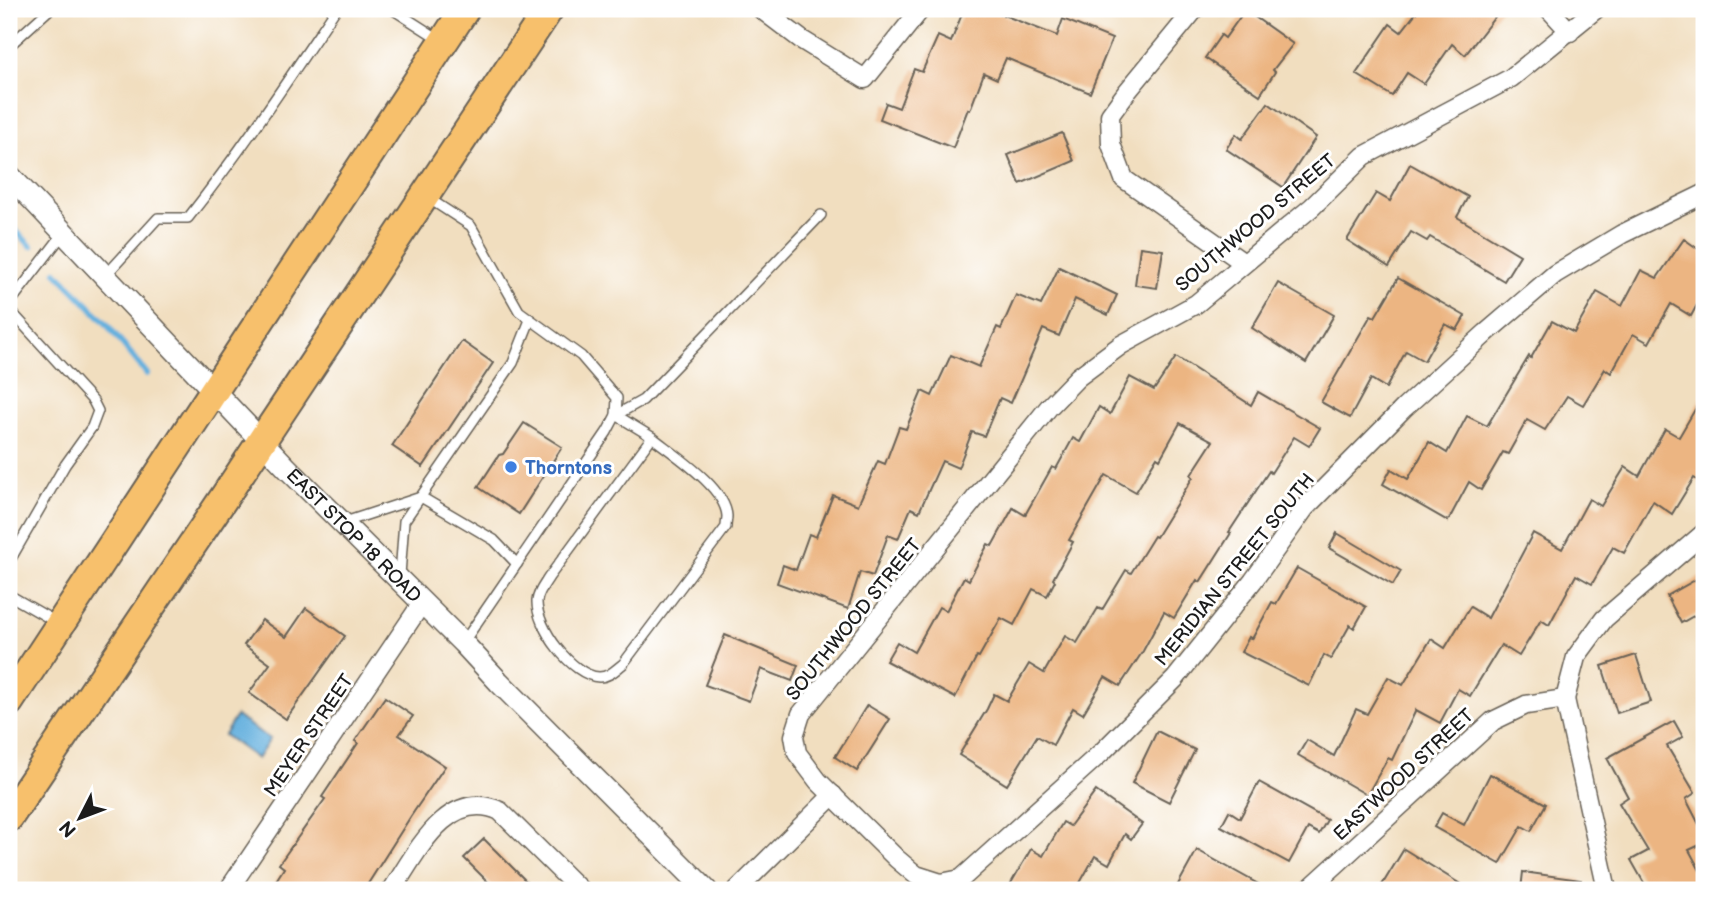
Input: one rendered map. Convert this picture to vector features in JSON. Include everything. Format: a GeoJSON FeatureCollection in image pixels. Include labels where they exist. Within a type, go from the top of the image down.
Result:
{"type":"FeatureCollection","features":[{"type":"Feature","properties":{"kind":"main road"},"geometry":{"type":"LineString","coordinates":[[9,702],[465,9]]}},
{"type":"Feature","properties":{"kind":"main road"},"geometry":{"type":"LineString","coordinates":[[9,817],[549,9]]}},
{"type":"Feature","properties":{"kind":"street"},"geometry":{"type":"LineString","coordinates":[[761,9],[802,40],[865,79],[921,9]]}},
{"type":"Feature","properties":{"kind":"street"},"geometry":{"type":"LineString","coordinates":[[1195,9],[1110,115],[1111,144],[1125,179],[1244,263]]}},
{"type":"Feature","properties":{"kind":"street"},"geometry":{"type":"LineString","coordinates":[[1549,9],[1570,32]]}},
{"type":"Feature","properties":{"kind":"street","name":"SOUTHWOOD STREET"},"geometry":{"type":"LineString","coordinates":[[833,794],[818,781],[797,753],[793,736],[801,714],[1049,407],[1078,377],[1121,345],[1196,304],[1312,207],[1364,156],[1511,78],[1596,9]]}},
{"type":"Feature","properties":{"kind":"street","name":"EAST STOP 18 ROAD"},"geometry":{"type":"LineString","coordinates":[[9,175],[261,442],[706,890]]}},
{"type":"Feature","properties":{"kind":"street","name":"MERIDIAN STREET SOUTH"},"geometry":{"type":"LineString","coordinates":[[833,794],[916,875],[941,883],[961,879],[1103,751],[1175,678],[1253,581],[1305,508],[1404,408],[1555,274],[1622,234],[1704,194]]}},
{"type":"Feature","properties":{"kind":"street"},"geometry":{"type":"LineString","coordinates":[[1607,890],[1565,699],[1576,657],[1604,619],[1704,533]]}},
{"type":"Feature","properties":{"kind":"street","name":"MEYER STREET"},"geometry":{"type":"LineString","coordinates":[[229,890],[422,603]]}},
{"type":"Feature","properties":{"kind":"street","name":"EASTWOOD STREET"},"geometry":{"type":"LineString","coordinates":[[1308,890],[1493,720],[1526,705],[1565,699]]}},
{"type":"Feature","properties":{"kind":"street"},"geometry":{"type":"LineString","coordinates":[[737,890],[833,794]]}},
{"type":"Feature","properties":{"kind":"street"},"geometry":{"type":"LineString","coordinates":[[392,890],[441,821],[456,811],[472,806],[488,806],[500,811],[580,890]]}},
{"type":"Feature","properties":{"kind":"lane"},"geometry":{"type":"LineString","coordinates":[[9,46],[50,9]]}},
{"type":"Feature","properties":{"kind":"lane"},"geometry":{"type":"LineString","coordinates":[[105,276],[158,218],[188,218],[282,90],[336,9]]}},
{"type":"Feature","properties":{"kind":"lane"},"geometry":{"type":"LineString","coordinates":[[392,9],[444,42]]}},
{"type":"Feature","properties":{"kind":"lane"},"geometry":{"type":"LineString","coordinates":[[425,196],[471,226],[519,311],[581,356],[617,398],[616,415],[607,432],[463,643]]}},
{"type":"Feature","properties":{"kind":"lane"},"geometry":{"type":"LineString","coordinates":[[616,415],[643,400],[821,215]]}},
{"type":"Feature","properties":{"kind":"lane"},"geometry":{"type":"LineString","coordinates":[[9,562],[65,466],[92,427],[98,411],[93,401],[9,307],[64,233]]}},
{"type":"Feature","properties":{"kind":"lane"},"geometry":{"type":"LineString","coordinates":[[400,580],[404,521],[513,363],[530,320]]}},
{"type":"Feature","properties":{"kind":"lane"},"geometry":{"type":"LineString","coordinates":[[616,415],[652,437],[705,478],[727,514],[726,527],[622,664],[610,675],[598,677],[576,667],[550,638],[538,610],[537,599],[549,577],[652,437]]}},
{"type":"Feature","properties":{"kind":"lane"},"geometry":{"type":"LineString","coordinates":[[342,523],[421,497],[494,540],[517,564]]}},
{"type":"Feature","properties":{"kind":"lane"},"geometry":{"type":"LineString","coordinates":[[9,595],[60,625]]}},
{"type":"Feature","properties":{"kind":"water"},"geometry":{"type":"Polygon","coordinates":[[[236,716],[270,739],[257,759],[224,735],[236,716]]]}},
{"type":"Feature","properties":{"kind":"building"},"geometry":{"type":"Polygon","coordinates":[[[964,9],[988,9],[1057,36],[1063,19],[1112,39],[1090,93],[1006,58],[997,79],[984,73],[953,148],[880,119],[886,103],[899,108],[914,69],[922,72],[938,36],[951,42],[964,9]]]}},
{"type":"Feature","properties":{"kind":"building"},"geometry":{"type":"Polygon","coordinates":[[[1419,9],[1501,9],[1465,55],[1452,44],[1424,84],[1407,73],[1392,96],[1356,74],[1390,24],[1401,32],[1419,9]]]}},
{"type":"Feature","properties":{"kind":"building"},"geometry":{"type":"Polygon","coordinates":[[[1245,10],[1293,44],[1273,70],[1275,72],[1260,95],[1205,58],[1221,35],[1225,38],[1245,10]]]}},
{"type":"Feature","properties":{"kind":"building"},"geometry":{"type":"Polygon","coordinates":[[[1268,103],[1316,137],[1283,187],[1226,149],[1236,134],[1242,139],[1268,103]]]}},
{"type":"Feature","properties":{"kind":"building"},"geometry":{"type":"Polygon","coordinates":[[[1062,133],[1074,161],[1020,184],[1008,155],[1062,133]]]}},
{"type":"Feature","properties":{"kind":"building"},"geometry":{"type":"Polygon","coordinates":[[[1410,164],[1468,197],[1457,217],[1520,255],[1504,281],[1430,237],[1427,241],[1411,232],[1389,267],[1347,240],[1376,193],[1390,201],[1410,164]]]}},
{"type":"Feature","properties":{"kind":"building"},"geometry":{"type":"Polygon","coordinates":[[[1684,239],[1704,253],[1704,292],[1691,316],[1671,304],[1649,343],[1633,334],[1611,373],[1605,369],[1583,405],[1567,396],[1545,430],[1527,420],[1508,454],[1503,452],[1481,490],[1469,482],[1448,521],[1383,484],[1391,469],[1408,479],[1429,442],[1447,453],[1467,416],[1487,426],[1552,321],[1574,333],[1597,292],[1622,306],[1641,270],[1657,278],[1684,239]]]}},
{"type":"Feature","properties":{"kind":"building"},"geometry":{"type":"Polygon","coordinates":[[[1140,247],[1163,250],[1157,288],[1135,285],[1140,247]]]}},
{"type":"Feature","properties":{"kind":"building"},"geometry":{"type":"Polygon","coordinates":[[[1059,267],[1117,295],[1108,315],[1075,299],[1059,336],[1043,329],[1011,403],[1000,398],[984,436],[972,432],[958,468],[942,461],[919,512],[911,508],[898,539],[888,535],[873,576],[860,572],[848,609],[777,583],[783,565],[796,570],[809,534],[816,537],[833,495],[858,505],[878,461],[885,464],[899,427],[906,429],[922,391],[932,396],[951,355],[979,367],[997,327],[1001,329],[1016,295],[1041,305],[1059,267]]]}},
{"type":"Feature","properties":{"kind":"building"},"geometry":{"type":"Polygon","coordinates":[[[1398,278],[1465,316],[1457,330],[1445,324],[1424,361],[1406,351],[1386,388],[1371,379],[1350,418],[1321,402],[1371,315],[1375,317],[1398,278]]]}},
{"type":"Feature","properties":{"kind":"building"},"geometry":{"type":"Polygon","coordinates":[[[1278,283],[1334,315],[1306,363],[1252,328],[1278,283]]]}},
{"type":"Feature","properties":{"kind":"building"},"geometry":{"type":"Polygon","coordinates":[[[462,341],[493,363],[423,467],[392,446],[462,341]]]}},
{"type":"Feature","properties":{"kind":"building"},"geometry":{"type":"Polygon","coordinates":[[[1176,357],[1251,405],[1258,392],[1320,428],[1309,446],[1294,437],[1174,618],[1164,612],[1120,686],[1105,677],[1083,714],[1073,708],[1053,745],[1037,736],[1007,785],[959,755],[994,694],[1007,701],[1029,664],[1044,673],[1065,636],[1077,643],[1098,608],[1102,610],[1126,570],[1131,573],[1154,536],[1156,537],[1213,441],[1180,423],[1160,459],[1157,457],[1136,492],[1106,475],[1069,540],[1073,542],[1047,596],[1033,589],[1014,625],[1001,618],[955,698],[886,661],[897,642],[914,652],[939,607],[946,611],[964,577],[969,580],[988,544],[992,546],[1013,508],[1025,515],[1052,467],[1056,469],[1073,438],[1080,442],[1099,407],[1110,414],[1130,377],[1154,390],[1176,357]]]}},
{"type":"Feature","properties":{"kind":"building"},"geometry":{"type":"Polygon","coordinates":[[[1704,394],[1704,484],[1694,478],[1672,514],[1653,501],[1624,553],[1613,547],[1592,584],[1576,575],[1549,625],[1541,620],[1519,656],[1501,645],[1470,696],[1458,689],[1440,723],[1416,710],[1392,760],[1388,758],[1367,795],[1298,755],[1307,740],[1334,756],[1356,709],[1367,714],[1388,677],[1403,685],[1431,639],[1445,648],[1470,607],[1488,618],[1533,533],[1562,549],[1589,499],[1601,506],[1625,467],[1639,476],[1665,429],[1679,437],[1704,394]]]}},
{"type":"Feature","properties":{"kind":"building"},"geometry":{"type":"Polygon","coordinates":[[[524,423],[562,447],[519,514],[478,487],[524,423]]]}},
{"type":"Feature","properties":{"kind":"building"},"geometry":{"type":"Polygon","coordinates":[[[1337,533],[1401,571],[1393,585],[1329,548],[1337,533]]]}},
{"type":"Feature","properties":{"kind":"building"},"geometry":{"type":"Polygon","coordinates":[[[1297,568],[1366,607],[1354,628],[1350,625],[1331,659],[1324,655],[1309,686],[1241,652],[1249,637],[1252,639],[1272,602],[1276,604],[1297,568]]]}},
{"type":"Feature","properties":{"kind":"building"},"geometry":{"type":"Polygon","coordinates":[[[1704,575],[1704,610],[1681,623],[1667,596],[1704,575]]]}},
{"type":"Feature","properties":{"kind":"building"},"geometry":{"type":"Polygon","coordinates":[[[306,608],[345,636],[286,719],[249,693],[270,664],[244,645],[262,620],[286,637],[306,608]]]}},
{"type":"Feature","properties":{"kind":"building"},"geometry":{"type":"Polygon","coordinates":[[[725,635],[798,665],[792,681],[761,669],[749,701],[705,685],[725,635]]]}},
{"type":"Feature","properties":{"kind":"building"},"geometry":{"type":"Polygon","coordinates":[[[1636,655],[1651,702],[1617,713],[1602,666],[1636,655]]]}},
{"type":"Feature","properties":{"kind":"building"},"geometry":{"type":"Polygon","coordinates":[[[385,697],[413,716],[399,735],[445,766],[364,890],[270,890],[284,868],[279,864],[325,799],[322,797],[385,697]]]}},
{"type":"Feature","properties":{"kind":"building"},"geometry":{"type":"Polygon","coordinates":[[[867,705],[890,719],[857,771],[835,757],[867,705]]]}},
{"type":"Feature","properties":{"kind":"building"},"geometry":{"type":"Polygon","coordinates":[[[1674,721],[1683,737],[1667,746],[1695,793],[1686,799],[1704,834],[1704,843],[1689,850],[1704,878],[1704,890],[1648,890],[1631,860],[1648,851],[1619,803],[1628,797],[1607,758],[1674,721]]]}},
{"type":"Feature","properties":{"kind":"building"},"geometry":{"type":"Polygon","coordinates":[[[1157,731],[1195,750],[1169,802],[1132,783],[1157,731]]]}},
{"type":"Feature","properties":{"kind":"building"},"geometry":{"type":"Polygon","coordinates":[[[1490,774],[1546,804],[1531,831],[1522,826],[1500,864],[1434,827],[1442,813],[1464,825],[1490,774]]]}},
{"type":"Feature","properties":{"kind":"building"},"geometry":{"type":"Polygon","coordinates":[[[1259,782],[1327,820],[1319,834],[1308,828],[1289,863],[1221,826],[1229,811],[1240,818],[1259,782]]]}},
{"type":"Feature","properties":{"kind":"building"},"geometry":{"type":"Polygon","coordinates":[[[1096,791],[1142,824],[1131,839],[1125,834],[1109,864],[1095,856],[1076,890],[1007,890],[1031,849],[1043,856],[1063,822],[1070,826],[1096,791]]]}},
{"type":"Feature","properties":{"kind":"building"},"geometry":{"type":"Polygon","coordinates":[[[484,839],[535,890],[496,890],[464,858],[484,839]]]}},
{"type":"Feature","properties":{"kind":"building"},"geometry":{"type":"Polygon","coordinates":[[[1404,849],[1470,890],[1379,890],[1404,849]]]}},
{"type":"Feature","properties":{"kind":"building"},"geometry":{"type":"Polygon","coordinates":[[[1197,850],[1269,890],[1175,890],[1197,850]]]}},
{"type":"Feature","properties":{"kind":"building"},"geometry":{"type":"Polygon","coordinates":[[[1523,872],[1581,880],[1581,890],[1521,890],[1523,872]]]}},
{"type":"Feature","properties":{"kind":"waterway"},"geometry":{"type":"LineString","coordinates":[[9,224],[31,246]]}},
{"type":"Feature","properties":{"kind":"waterway"},"geometry":{"type":"LineString","coordinates":[[56,272],[105,322],[147,374]]}},
{"type":"Feature","properties":{"kind":"place","name":"Thorntons"},"geometry":{"type":"Point","coordinates":[511,467]}}]}
